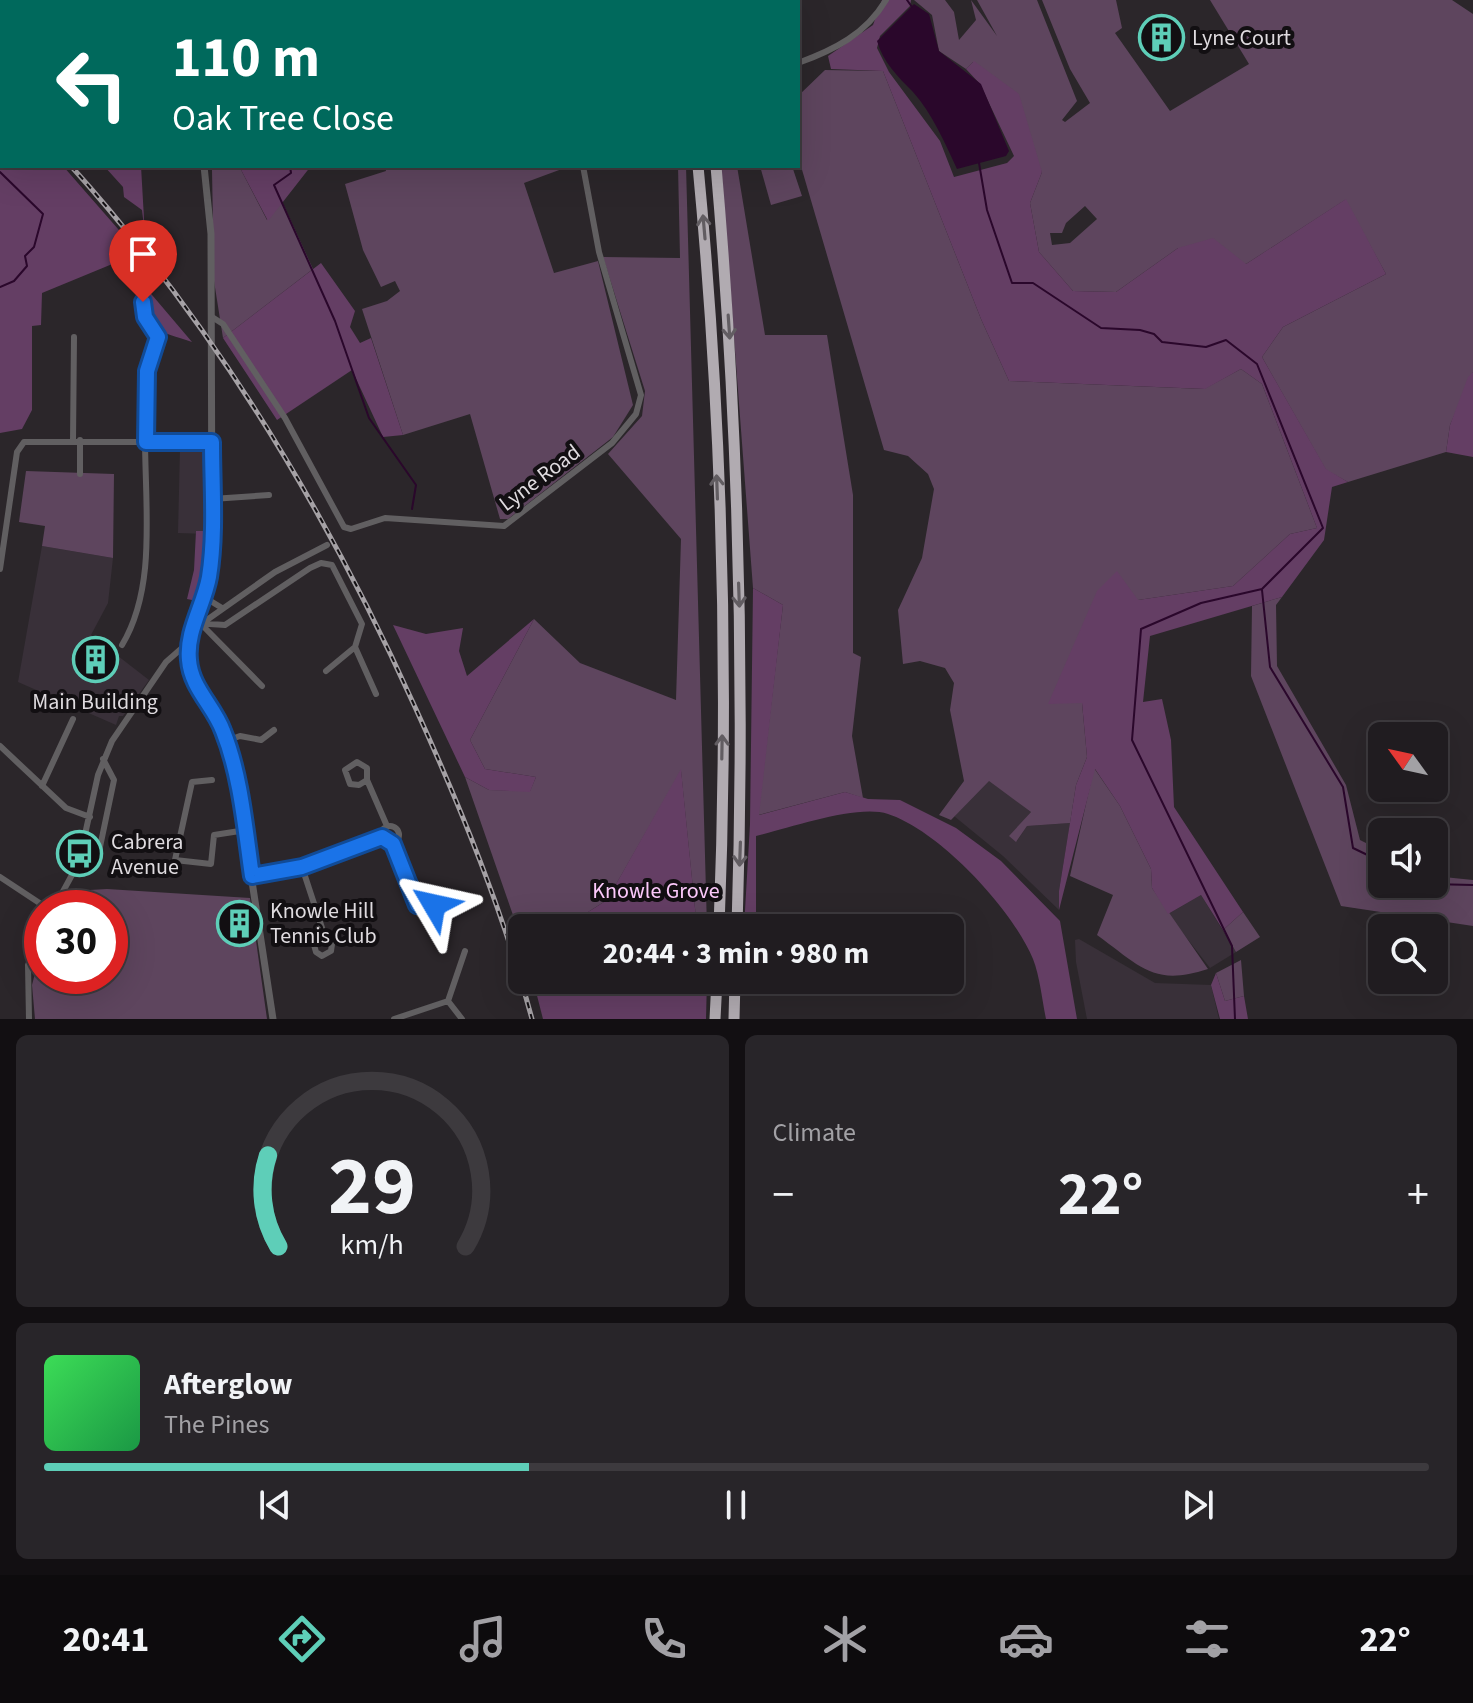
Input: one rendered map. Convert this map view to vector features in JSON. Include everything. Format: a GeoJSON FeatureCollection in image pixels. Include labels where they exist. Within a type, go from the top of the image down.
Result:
{"type":"FeatureCollection","features":[{"type":"Feature","properties":{"kind":"highway"},"geometry":{"type":"LineString","coordinates":[[698,168],[710,288],[720,543],[719,914]]}},
{"type":"Feature","properties":{"kind":"highway"},"geometry":{"type":"LineString","coordinates":[[716,168],[730,356],[739,595],[742,741],[737,914]]}},
{"type":"Feature","properties":{"kind":"highway"},"geometry":{"type":"LineString","coordinates":[[715,1019],[716,994]]}},
{"type":"Feature","properties":{"kind":"highway"},"geometry":{"type":"LineString","coordinates":[[734,1019],[735,994]]}},
{"type":"Feature","properties":{"kind":"street"},"geometry":{"type":"LineString","coordinates":[[800,62],[825,53],[874,21],[886,0]]}},
{"type":"Feature","properties":{"kind":"street"},"geometry":{"type":"LineString","coordinates":[[204,168],[210,206],[212,556],[199,623],[190,641],[189,664],[194,681],[226,741],[246,830],[273,1019]]}},
{"type":"Feature","properties":{"kind":"street","name":"Lyne Road"},"geometry":{"type":"LineString","coordinates":[[212,317],[223,324],[285,418],[344,527],[351,529],[385,518],[504,526],[612,443],[636,414],[641,395],[599,252],[583,168]]}},
{"type":"Feature","properties":{"kind":"street"},"geometry":{"type":"LineString","coordinates":[[122,645],[138,615],[143,579],[147,371],[158,337],[143,314],[143,286],[124,264]]}},
{"type":"Feature","properties":{"kind":"street"},"geometry":{"type":"LineString","coordinates":[[74,337],[76,441],[80,474]]}},
{"type":"Feature","properties":{"kind":"street"},"geometry":{"type":"LineString","coordinates":[[0,569],[17,449],[22,443],[212,442]]}},
{"type":"Feature","properties":{"kind":"street"},"geometry":{"type":"LineString","coordinates":[[212,499],[269,495]]}},
{"type":"Feature","properties":{"kind":"street"},"geometry":{"type":"LineString","coordinates":[[199,623],[290,563],[327,545]]}},
{"type":"Feature","properties":{"kind":"street"},"geometry":{"type":"LineString","coordinates":[[199,623],[225,625],[310,568],[329,564],[338,572],[362,624],[355,647],[326,671]]}},
{"type":"Feature","properties":{"kind":"street"},"geometry":{"type":"LineString","coordinates":[[204,597],[222,608]]}},
{"type":"Feature","properties":{"kind":"street"},"geometry":{"type":"LineString","coordinates":[[199,623],[262,686]]}},
{"type":"Feature","properties":{"kind":"street"},"geometry":{"type":"LineString","coordinates":[[64,890],[79,862],[103,759],[136,702],[174,651],[190,641]]}},
{"type":"Feature","properties":{"kind":"street"},"geometry":{"type":"LineString","coordinates":[[355,647],[376,694]]}},
{"type":"Feature","properties":{"kind":"street"},"geometry":{"type":"LineString","coordinates":[[42,786],[73,719]]}},
{"type":"Feature","properties":{"kind":"street"},"geometry":{"type":"LineString","coordinates":[[226,741],[240,736],[261,740],[274,730]]}},
{"type":"Feature","properties":{"kind":"street"},"geometry":{"type":"LineString","coordinates":[[0,746],[69,811],[90,817]]}},
{"type":"Feature","properties":{"kind":"street"},"geometry":{"type":"LineString","coordinates":[[79,862],[91,859],[100,847],[114,780],[103,759]]}},
{"type":"Feature","properties":{"kind":"street"},"geometry":{"type":"LineString","coordinates":[[195,773],[174,863],[214,864],[214,835],[246,830]]}},
{"type":"Feature","properties":{"kind":"street"},"geometry":{"type":"LineString","coordinates":[[192,782],[212,780]]}},
{"type":"Feature","properties":{"kind":"street"},"geometry":{"type":"LineString","coordinates":[[367,780],[387,826],[397,832],[393,844]]}},
{"type":"Feature","properties":{"kind":"street"},"geometry":{"type":"LineString","coordinates":[[252,876],[302,867],[382,837],[387,826]]}},
{"type":"Feature","properties":{"kind":"street"},"geometry":{"type":"LineString","coordinates":[[382,837],[393,844],[417,905]]}},
{"type":"Feature","properties":{"kind":"street"},"geometry":{"type":"LineString","coordinates":[[302,867],[325,937]]}},
{"type":"Feature","properties":{"kind":"street"},"geometry":{"type":"LineString","coordinates":[[0,877],[24,893]]}},
{"type":"Feature","properties":{"kind":"street"},"geometry":{"type":"LineString","coordinates":[[448,1001],[465,951]]}},
{"type":"Feature","properties":{"kind":"street"},"geometry":{"type":"LineString","coordinates":[[29,994],[29,1019]]}},
{"type":"Feature","properties":{"kind":"street"},"geometry":{"type":"LineString","coordinates":[[394,1019],[448,1001]]}},
{"type":"Feature","properties":{"kind":"street"},"geometry":{"type":"LineString","coordinates":[[448,1001],[462,1019]]}},
{"type":"Feature","properties":{"kind":"shaded area"},"geometry":{"type":"Polygon","coordinates":[[[914,0],[945,0],[954,12],[959,40],[976,20],[971,0],[997,36],[977,0],[1037,0],[1077,101],[1062,120],[1065,122],[1090,103],[1070,69],[1042,0],[1116,0],[1122,28],[1115,33],[1170,111],[1249,64],[1210,0],[1452,0],[1473,14],[1473,372],[1450,425],[1446,452],[1348,482],[1326,470],[1262,357],[1283,327],[1386,274],[1345,200],[1246,264],[1178,248],[1116,292],[1073,291],[1039,252],[1030,203],[1042,172],[973,62],[966,69],[939,51],[932,15],[914,0]],[[1085,206],[1066,223],[1062,233],[1050,233],[1052,245],[1070,243],[1097,219],[1085,206]]]}},
{"type":"Feature","properties":{"kind":"shaded area"},"geometry":{"type":"Polygon","coordinates":[[[914,4],[929,14],[939,51],[981,84],[1009,151],[1006,156],[957,169],[926,109],[887,62],[877,41],[914,4]]]}},
{"type":"Feature","properties":{"kind":"shaded area"},"geometry":{"type":"Polygon","coordinates":[[[825,70],[883,71],[981,319],[1009,381],[1204,389],[1241,369],[1262,384],[1317,528],[1290,534],[1233,586],[1138,600],[1049,703],[1082,703],[1087,757],[1076,785],[1070,823],[1027,826],[1016,842],[1009,836],[1031,812],[989,781],[951,820],[939,815],[964,781],[950,710],[954,683],[945,668],[920,661],[903,664],[898,610],[922,558],[934,489],[928,474],[908,456],[884,450],[800,163],[800,94],[825,70]]]}},
{"type":"Feature","properties":{"kind":"shaded area"},"geometry":{"type":"Polygon","coordinates":[[[240,168],[267,220],[281,199],[313,269],[223,338],[214,281],[212,170],[240,168]]]}},
{"type":"Feature","properties":{"kind":"shaded area"},"geometry":{"type":"Polygon","coordinates":[[[385,168],[565,168],[524,183],[554,273],[598,261],[633,405],[613,437],[508,519],[500,519],[470,414],[403,435],[362,309],[387,301],[400,291],[395,281],[381,287],[363,250],[345,184],[386,171],[385,168]]]}},
{"type":"Feature","properties":{"kind":"shaded area"},"geometry":{"type":"Polygon","coordinates":[[[678,168],[686,168],[707,914],[696,914],[681,771],[607,900],[585,914],[513,914],[465,777],[489,790],[530,791],[536,777],[485,769],[470,740],[534,619],[580,663],[676,700],[681,539],[608,454],[642,416],[645,391],[603,257],[680,258],[678,168]]]}},
{"type":"Feature","properties":{"kind":"shaded area"},"geometry":{"type":"Polygon","coordinates":[[[721,168],[737,168],[765,335],[827,335],[853,495],[853,653],[861,657],[852,736],[863,798],[845,792],[758,815],[783,605],[753,588],[721,168]]]}},
{"type":"Feature","properties":{"kind":"shaded area"},"geometry":{"type":"Polygon","coordinates":[[[761,168],[793,168],[802,196],[771,205],[761,168]]]}},
{"type":"Feature","properties":{"kind":"shaded area"},"geometry":{"type":"Polygon","coordinates":[[[180,448],[208,448],[207,534],[178,533],[180,448]]]}},
{"type":"Feature","properties":{"kind":"shaded area"},"geometry":{"type":"Polygon","coordinates":[[[26,471],[114,474],[113,558],[42,546],[45,526],[19,522],[26,471]]]}},
{"type":"Feature","properties":{"kind":"shaded area"},"geometry":{"type":"Polygon","coordinates":[[[42,546],[113,558],[108,603],[91,635],[149,680],[123,716],[119,716],[116,725],[18,682],[42,546]]]}},
{"type":"Feature","properties":{"kind":"shaded area"},"geometry":{"type":"Polygon","coordinates":[[[1282,597],[1276,605],[1277,666],[1346,785],[1360,840],[1368,844],[1368,898],[1448,898],[1448,877],[1473,880],[1473,926],[1448,922],[1448,914],[1394,914],[1341,906],[1251,676],[1252,606],[1282,597]]]}},
{"type":"Feature","properties":{"kind":"shaded area"},"geometry":{"type":"Polygon","coordinates":[[[1094,768],[1120,806],[1151,869],[1152,888],[1208,969],[1174,976],[1160,974],[1137,964],[1097,935],[1113,895],[1070,876],[1094,768]]]}},
{"type":"Feature","properties":{"kind":"shaded area"},"geometry":{"type":"Polygon","coordinates":[[[988,780],[1031,812],[1010,836],[1017,841],[1027,826],[1070,823],[1059,910],[1003,856],[954,816],[988,780]]]}},
{"type":"Feature","properties":{"kind":"shaded area"},"geometry":{"type":"Polygon","coordinates":[[[128,890],[250,898],[267,1019],[35,1019],[33,994],[128,994],[128,890]]]}},
{"type":"Feature","properties":{"kind":"shaded area"},"geometry":{"type":"Polygon","coordinates":[[[1201,895],[1236,952],[1210,968],[1168,914],[1201,895]]]}},
{"type":"Feature","properties":{"kind":"shaded area"},"geometry":{"type":"Polygon","coordinates":[[[1243,912],[1260,937],[1236,952],[1223,930],[1243,912]]]}},
{"type":"Feature","properties":{"kind":"shaded area"},"geometry":{"type":"Polygon","coordinates":[[[1079,939],[1155,983],[1211,985],[1219,1019],[1087,1019],[1076,962],[1075,940],[1079,939]]]}},
{"type":"Feature","properties":{"kind":"shaded area"},"geometry":{"type":"Polygon","coordinates":[[[1241,960],[1244,996],[1225,1001],[1216,973],[1241,960]]]}},
{"type":"Feature","properties":{"kind":"green space"},"geometry":{"type":"Polygon","coordinates":[[[882,0],[911,0],[910,6],[880,36],[877,48],[889,72],[940,141],[954,177],[1007,163],[1014,156],[980,84],[966,69],[974,61],[1019,94],[1042,172],[1030,203],[1039,252],[1073,291],[1116,292],[1178,248],[1213,238],[1246,264],[1346,199],[1386,274],[1283,327],[1262,357],[1326,469],[1348,482],[1332,487],[1324,540],[1282,597],[1150,636],[1143,702],[1162,699],[1171,740],[1174,807],[1243,912],[1223,930],[1201,895],[1168,914],[1152,888],[1151,869],[1120,806],[1095,769],[1059,910],[1059,891],[1076,785],[1087,757],[1082,703],[1048,704],[1097,591],[1117,571],[1138,600],[1233,586],[1290,534],[1317,528],[1262,384],[1241,369],[1205,389],[1009,381],[981,319],[883,71],[831,69],[828,56],[873,25],[882,0]]]}},
{"type":"Feature","properties":{"kind":"green space"},"geometry":{"type":"Polygon","coordinates":[[[0,168],[65,168],[139,253],[42,293],[41,325],[32,326],[32,410],[22,429],[0,433],[0,168]]]}},
{"type":"Feature","properties":{"kind":"green space"},"geometry":{"type":"Polygon","coordinates":[[[106,168],[141,168],[145,236],[142,210],[124,197],[123,187],[106,168]]]}},
{"type":"Feature","properties":{"kind":"green space"},"geometry":{"type":"Polygon","coordinates":[[[240,168],[309,168],[268,221],[240,168]]]}},
{"type":"Feature","properties":{"kind":"green space"},"geometry":{"type":"Polygon","coordinates":[[[321,263],[355,311],[350,327],[360,343],[371,338],[403,435],[383,437],[352,370],[277,420],[223,338],[321,263]]]}},
{"type":"Feature","properties":{"kind":"green space"},"geometry":{"type":"Polygon","coordinates":[[[147,289],[192,342],[156,328],[148,314],[147,289]]]}},
{"type":"Feature","properties":{"kind":"green space"},"geometry":{"type":"Polygon","coordinates":[[[1473,372],[1473,457],[1446,452],[1450,425],[1468,377],[1473,372]]]}},
{"type":"Feature","properties":{"kind":"green space"},"geometry":{"type":"Polygon","coordinates":[[[196,531],[206,531],[210,536],[206,579],[197,601],[187,599],[194,570],[196,531]]]}},
{"type":"Feature","properties":{"kind":"green space"},"geometry":{"type":"Polygon","coordinates":[[[753,588],[783,605],[759,815],[845,792],[868,799],[900,800],[956,828],[1001,861],[1060,921],[1077,1019],[1046,1019],[1033,959],[1009,918],[951,854],[908,823],[888,814],[859,812],[756,836],[756,914],[745,914],[750,824],[753,588]]]}},
{"type":"Feature","properties":{"kind":"green space"},"geometry":{"type":"Polygon","coordinates":[[[534,619],[470,740],[485,769],[536,777],[530,792],[489,790],[465,777],[393,625],[426,634],[463,628],[459,651],[467,676],[534,619]]]}},
{"type":"Feature","properties":{"kind":"green space","name":"Knowle Grove"},"geometry":{"type":"Polygon","coordinates":[[[681,769],[696,914],[585,914],[607,900],[681,769]]]}},
{"type":"Feature","properties":{"kind":"green space"},"geometry":{"type":"Polygon","coordinates":[[[1216,973],[1225,1001],[1244,996],[1248,1019],[1220,1019],[1211,985],[1216,973]]]}},
{"type":"Feature","properties":{"kind":"green space"},"geometry":{"type":"Polygon","coordinates":[[[537,994],[707,994],[706,1019],[543,1019],[537,994]]]}},
{"type":"Feature","properties":{"kind":"waterway"},"geometry":{"type":"LineString","coordinates":[[907,0],[912,7]]}},
{"type":"Feature","properties":{"kind":"waterway"},"geometry":{"type":"LineString","coordinates":[[979,163],[987,210],[1012,283],[1033,283],[1101,328],[1140,330],[1154,334],[1162,342],[1206,347],[1226,340],[1257,364],[1323,528],[1262,589],[1201,603],[1141,629],[1132,740],[1232,946],[1235,1019]]}},
{"type":"Feature","properties":{"kind":"waterway"},"geometry":{"type":"LineString","coordinates":[[290,168],[291,173],[274,185],[335,321],[369,418],[416,485],[412,509]]}},
{"type":"Feature","properties":{"kind":"waterway"},"geometry":{"type":"LineString","coordinates":[[0,172],[43,214],[34,247],[25,256],[27,266],[14,281],[0,287]]}},
{"type":"Feature","properties":{"kind":"waterway"},"geometry":{"type":"LineString","coordinates":[[1262,590],[1270,667],[1343,787],[1353,848],[1368,855]]}},
{"type":"Feature","properties":{"kind":"waterway"},"geometry":{"type":"LineString","coordinates":[[1448,884],[1473,885]]}},
{"type":"Feature","properties":{"kind":"railway"},"geometry":{"type":"LineString","coordinates":[[73,168],[124,227],[220,356],[264,423],[344,562],[381,634],[449,783],[494,899],[532,1019]]}},
{"type":"Feature","properties":{"kind":"place","name":"Lyne Court"},"geometry":{"type":"Point","coordinates":[1161,37]}},
{"type":"Feature","properties":{"kind":"place","name":"Main Building"},"geometry":{"type":"Point","coordinates":[95,660]}},
{"type":"Feature","properties":{"kind":"place","name":"Cabrera Avenue"},"geometry":{"type":"Point","coordinates":[80,854]}},
{"type":"Feature","properties":{"kind":"place","name":"Knowle Hill Tennis Club"},"geometry":{"type":"Point","coordinates":[239,923]}},
{"type":"Feature","properties":{"kind":"route"},"geometry":{"type":"LineString","coordinates":[[143,302],[148,324],[158,337],[147,371],[146,442],[212,442],[212,556],[207,588],[188,655],[194,681],[224,732],[235,770],[252,876],[302,867],[382,837],[393,844],[417,905],[427,899],[434,905]]}}]}
